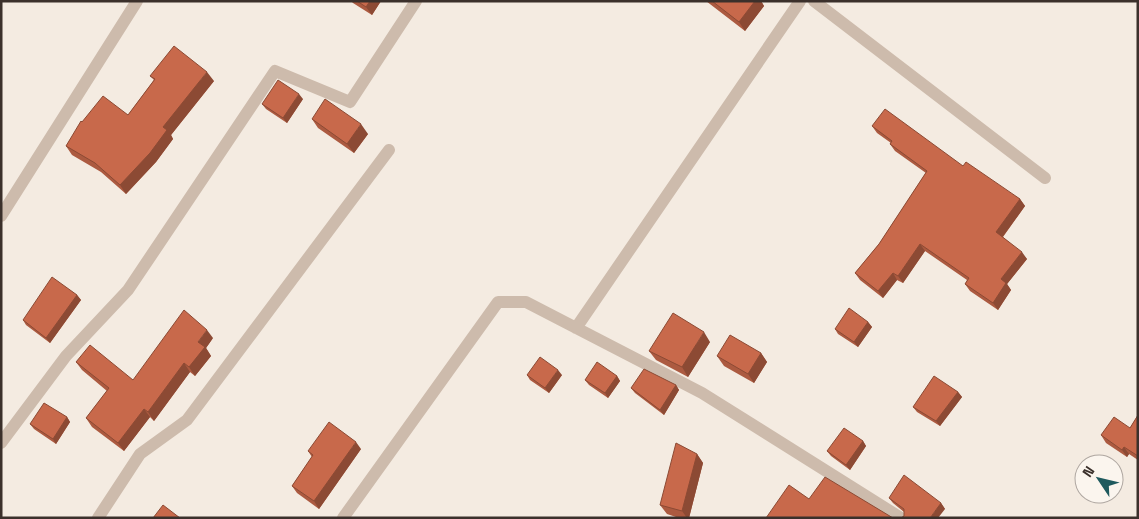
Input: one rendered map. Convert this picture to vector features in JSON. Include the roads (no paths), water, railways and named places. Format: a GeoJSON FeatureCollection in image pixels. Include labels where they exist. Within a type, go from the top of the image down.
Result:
{"type":"FeatureCollection","features":[{"type":"Feature","properties":{"kind":"street"},"geometry":{"type":"LineString","coordinates":[[1,216],[137,1]]}},
{"type":"Feature","properties":{"kind":"street"},"geometry":{"type":"LineString","coordinates":[[1,443],[66,356],[128,290],[275,71],[350,102],[416,1]]}},
{"type":"Feature","properties":{"kind":"street"},"geometry":{"type":"LineString","coordinates":[[576,328],[800,1]]}},
{"type":"Feature","properties":{"kind":"street"},"geometry":{"type":"LineString","coordinates":[[814,1],[1045,178]]}},
{"type":"Feature","properties":{"kind":"street"},"geometry":{"type":"LineString","coordinates":[[98,518],[140,454],[187,420],[389,150]]}},
{"type":"Feature","properties":{"kind":"street"},"geometry":{"type":"LineString","coordinates":[[343,518],[498,302],[526,302],[702,393],[901,518]]}}]}
